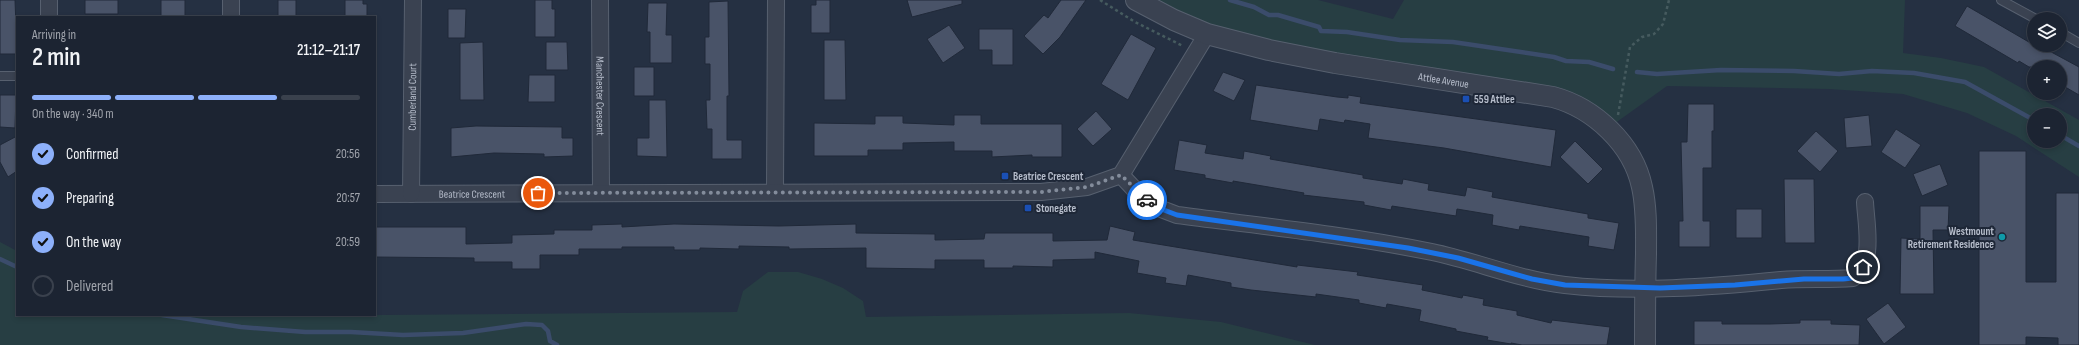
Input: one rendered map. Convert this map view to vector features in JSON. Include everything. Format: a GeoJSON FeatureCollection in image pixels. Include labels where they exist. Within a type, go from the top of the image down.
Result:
{"type":"FeatureCollection","features":[{"type":"Feature","properties":{"kind":"street"},"geometry":{"type":"LineString","coordinates":[[49,0],[49,16]]}},
{"type":"Feature","properties":{"kind":"street"},"geometry":{"type":"LineString","coordinates":[[231,0],[231,16]]}},
{"type":"Feature","properties":{"kind":"street","name":"Cumberland Court"},"geometry":{"type":"LineString","coordinates":[[411,194],[412,0]]}},
{"type":"Feature","properties":{"kind":"street","name":"Manchester Crescent"},"geometry":{"type":"LineString","coordinates":[[600,0],[601,192]]}},
{"type":"Feature","properties":{"kind":"street"},"geometry":{"type":"LineString","coordinates":[[775,191],[776,0]]}},
{"type":"Feature","properties":{"kind":"street","name":"Attlee Avenue"},"geometry":{"type":"LineString","coordinates":[[1136,0],[1174,20],[1207,34],[1301,57],[1553,96],[1577,105],[1609,129],[1623,145],[1635,166],[1642,187],[1645,209],[1645,345]]}},
{"type":"Feature","properties":{"kind":"street"},"geometry":{"type":"LineString","coordinates":[[1207,34],[1121,175],[1136,191],[1156,207],[1177,215],[1408,248],[1458,258],[1532,279],[1565,285],[1645,288],[1853,278],[1859,274],[1866,257],[1865,202]]}},
{"type":"Feature","properties":{"kind":"street","name":"Beatrice Crescent"},"geometry":{"type":"LineString","coordinates":[[376,194],[775,191],[1041,192],[1087,187],[1121,175]]}},
{"type":"Feature","properties":{"kind":"lane"},"geometry":{"type":"LineString","coordinates":[[2001,0],[2027,14]]}},
{"type":"Feature","properties":{"kind":"lane"},"geometry":{"type":"LineString","coordinates":[[2067,36],[2079,43]]}},
{"type":"Feature","properties":{"kind":"lane"},"geometry":{"type":"LineString","coordinates":[[0,76],[16,76]]}},
{"type":"Feature","properties":{"kind":"path"},"geometry":{"type":"LineString","coordinates":[[1100,0],[1135,22],[1196,52]]}},
{"type":"Feature","properties":{"kind":"path"},"geometry":{"type":"LineString","coordinates":[[1614,114],[1618,118],[1630,46],[1642,38],[1654,34],[1663,24],[1669,0]]}},
{"type":"Feature","properties":{"kind":"green space"},"geometry":{"type":"Polygon","coordinates":[[[1134,0],[1318,0],[1393,19],[1404,0],[1905,0],[1903,53],[1941,58],[1984,67],[2027,91],[2027,100],[2043,100],[2057,108],[2027,108],[2027,143],[2016,136],[1967,113],[1903,94],[1829,89],[1667,86],[1607,129],[1575,106],[1301,58],[1134,0]]]}},
{"type":"Feature","properties":{"kind":"green space"},"geometry":{"type":"Polygon","coordinates":[[[2067,113],[2079,120],[2079,177],[2034,148],[2067,148],[2067,113]]]}},
{"type":"Feature","properties":{"kind":"green space"},"geometry":{"type":"Polygon","coordinates":[[[0,242],[16,250],[16,316],[376,316],[737,312],[743,291],[768,272],[798,272],[822,279],[843,288],[863,301],[866,317],[1129,313],[1221,322],[1315,345],[0,345],[0,242]]]}},
{"type":"Feature","properties":{"kind":"building"},"geometry":{"type":"Polygon","coordinates":[[[0,0],[15,0],[16,54],[0,54],[0,0]]]}},
{"type":"Feature","properties":{"kind":"building"},"geometry":{"type":"Polygon","coordinates":[[[85,0],[118,0],[118,14],[85,14],[85,0]]]}},
{"type":"Feature","properties":{"kind":"building"},"geometry":{"type":"Polygon","coordinates":[[[161,0],[185,0],[185,16],[161,16],[161,0]]]}},
{"type":"Feature","properties":{"kind":"building"},"geometry":{"type":"Polygon","coordinates":[[[278,0],[296,0],[296,16],[278,16],[278,0]]]}},
{"type":"Feature","properties":{"kind":"building"},"geometry":{"type":"Polygon","coordinates":[[[345,0],[363,0],[363,4],[367,4],[367,16],[345,16],[345,0]]]}},
{"type":"Feature","properties":{"kind":"building"},"geometry":{"type":"Polygon","coordinates":[[[535,0],[552,0],[552,9],[555,9],[555,37],[535,37],[535,0]]]}},
{"type":"Feature","properties":{"kind":"building"},"geometry":{"type":"Polygon","coordinates":[[[816,0],[830,0],[830,33],[811,33],[811,5],[816,5],[816,0]]]}},
{"type":"Feature","properties":{"kind":"building"},"geometry":{"type":"Polygon","coordinates":[[[907,0],[962,0],[962,4],[912,17],[907,0]]]}},
{"type":"Feature","properties":{"kind":"building"},"geometry":{"type":"Polygon","coordinates":[[[1061,0],[1086,0],[1060,37],[1043,54],[1024,36],[1044,15],[1048,18],[1061,0]]]}},
{"type":"Feature","properties":{"kind":"building"},"geometry":{"type":"Polygon","coordinates":[[[728,1],[729,96],[727,96],[727,140],[742,140],[742,159],[712,159],[712,129],[707,129],[706,100],[710,100],[710,64],[705,64],[705,37],[709,37],[709,2],[728,1]]]}},
{"type":"Feature","properties":{"kind":"building"},"geometry":{"type":"Polygon","coordinates":[[[648,3],[667,3],[666,35],[672,35],[672,63],[650,63],[650,32],[647,32],[648,3]]]}},
{"type":"Feature","properties":{"kind":"building"},"geometry":{"type":"Polygon","coordinates":[[[1967,6],[2027,41],[2027,52],[2051,52],[2066,60],[2027,60],[2027,66],[2019,61],[2018,63],[1955,26],[1967,6]]]}},
{"type":"Feature","properties":{"kind":"building"},"geometry":{"type":"Polygon","coordinates":[[[448,9],[466,9],[465,38],[448,38],[448,9]]]}},
{"type":"Feature","properties":{"kind":"building"},"geometry":{"type":"Polygon","coordinates":[[[949,25],[965,48],[943,63],[927,39],[949,25]]]}},
{"type":"Feature","properties":{"kind":"building"},"geometry":{"type":"Polygon","coordinates":[[[979,29],[1013,29],[1013,65],[992,65],[992,50],[979,50],[979,29]]]}},
{"type":"Feature","properties":{"kind":"building"},"geometry":{"type":"Polygon","coordinates":[[[1131,34],[1156,48],[1128,100],[1101,84],[1131,34]]]}},
{"type":"Feature","properties":{"kind":"building"},"geometry":{"type":"Polygon","coordinates":[[[824,40],[845,40],[846,100],[824,100],[824,40]]]}},
{"type":"Feature","properties":{"kind":"building"},"geometry":{"type":"Polygon","coordinates":[[[483,42],[484,100],[460,100],[460,43],[483,42]]]}},
{"type":"Feature","properties":{"kind":"building"},"geometry":{"type":"Polygon","coordinates":[[[546,42],[567,42],[568,70],[546,70],[546,42]]]}},
{"type":"Feature","properties":{"kind":"building"},"geometry":{"type":"Polygon","coordinates":[[[2067,61],[2079,67],[2079,95],[2067,88],[2067,61]]]}},
{"type":"Feature","properties":{"kind":"building"},"geometry":{"type":"Polygon","coordinates":[[[634,67],[654,67],[654,96],[634,96],[634,67]]]}},
{"type":"Feature","properties":{"kind":"building"},"geometry":{"type":"Polygon","coordinates":[[[1223,72],[1245,80],[1234,101],[1213,91],[1223,72]]]}},
{"type":"Feature","properties":{"kind":"building"},"geometry":{"type":"Polygon","coordinates":[[[529,75],[555,75],[555,102],[528,102],[529,75]]]}},
{"type":"Feature","properties":{"kind":"building"},"geometry":{"type":"Polygon","coordinates":[[[1256,85],[1337,97],[1348,98],[1348,95],[1361,97],[1360,103],[1556,130],[1551,167],[1444,148],[1368,138],[1370,124],[1345,120],[1344,123],[1320,119],[1318,131],[1250,120],[1256,85]]]}},
{"type":"Feature","properties":{"kind":"building"},"geometry":{"type":"Polygon","coordinates":[[[0,95],[16,95],[15,128],[0,127],[0,95]]]}},
{"type":"Feature","properties":{"kind":"building"},"geometry":{"type":"Polygon","coordinates":[[[649,100],[666,100],[667,157],[637,156],[637,138],[649,138],[649,100]]]}},
{"type":"Feature","properties":{"kind":"building"},"geometry":{"type":"Polygon","coordinates":[[[1688,104],[1714,104],[1712,168],[1703,168],[1703,221],[1710,221],[1710,247],[1679,247],[1679,221],[1683,221],[1681,142],[1687,142],[1688,104]]]}},
{"type":"Feature","properties":{"kind":"building"},"geometry":{"type":"Polygon","coordinates":[[[1096,111],[1112,129],[1093,146],[1077,129],[1096,111]]]}},
{"type":"Feature","properties":{"kind":"building"},"geometry":{"type":"Polygon","coordinates":[[[954,115],[981,115],[981,124],[1062,124],[1062,157],[1032,157],[1032,155],[992,157],[992,151],[954,151],[954,142],[903,143],[903,150],[868,150],[868,156],[814,156],[814,123],[875,124],[875,116],[903,116],[903,123],[954,125],[954,115]]]}},
{"type":"Feature","properties":{"kind":"building"},"geometry":{"type":"Polygon","coordinates":[[[1869,115],[1872,146],[1846,148],[1844,118],[1869,115]]]}},
{"type":"Feature","properties":{"kind":"building"},"geometry":{"type":"Polygon","coordinates":[[[476,126],[562,127],[562,138],[573,138],[573,156],[544,157],[544,154],[494,153],[451,157],[451,128],[476,126]]]}},
{"type":"Feature","properties":{"kind":"building"},"geometry":{"type":"Polygon","coordinates":[[[1896,129],[1921,145],[1905,168],[1881,152],[1896,129]]]}},
{"type":"Feature","properties":{"kind":"building"},"geometry":{"type":"Polygon","coordinates":[[[1816,131],[1838,151],[1820,172],[1797,151],[1816,131]]]}},
{"type":"Feature","properties":{"kind":"building"},"geometry":{"type":"Polygon","coordinates":[[[16,137],[16,172],[8,177],[0,162],[0,145],[16,137]]]}},
{"type":"Feature","properties":{"kind":"building"},"geometry":{"type":"Polygon","coordinates":[[[1179,140],[1207,145],[1205,153],[1243,159],[1244,151],[1271,156],[1270,159],[1363,175],[1363,178],[1402,184],[1403,179],[1429,184],[1428,190],[1465,196],[1467,187],[1493,192],[1492,197],[1588,214],[1588,218],[1619,223],[1614,250],[1588,246],[1589,237],[1520,226],[1519,230],[1492,225],[1493,215],[1457,209],[1456,216],[1392,206],[1391,210],[1364,205],[1364,202],[1303,195],[1304,193],[1233,181],[1233,183],[1205,178],[1205,175],[1174,170],[1179,140]]]}},
{"type":"Feature","properties":{"kind":"building"},"geometry":{"type":"Polygon","coordinates":[[[1575,141],[1603,169],[1588,184],[1560,157],[1575,141]]]}},
{"type":"Feature","properties":{"kind":"building","name":"Westmount Retirement Residence"},"geometry":{"type":"Polygon","coordinates":[[[1979,151],[2026,151],[2026,282],[2056,282],[2056,193],[2079,193],[2079,345],[2058,345],[2058,338],[2026,337],[2026,345],[1979,345],[1979,151]]]}},
{"type":"Feature","properties":{"kind":"building"},"geometry":{"type":"Polygon","coordinates":[[[1940,164],[1948,185],[1922,196],[1913,174],[1940,164]]]}},
{"type":"Feature","properties":{"kind":"building"},"geometry":{"type":"Polygon","coordinates":[[[1784,179],[1814,179],[1815,243],[1785,243],[1784,179]]]}},
{"type":"Feature","properties":{"kind":"building"},"geometry":{"type":"Polygon","coordinates":[[[1920,206],[1949,206],[1948,230],[1933,230],[1934,294],[1900,294],[1901,238],[1920,239],[1920,206]]]}},
{"type":"Feature","properties":{"kind":"building"},"geometry":{"type":"Polygon","coordinates":[[[1736,209],[1762,209],[1762,238],[1736,238],[1736,209]]]}},
{"type":"Feature","properties":{"kind":"building"},"geometry":{"type":"Polygon","coordinates":[[[622,224],[622,227],[674,224],[779,226],[856,224],[856,233],[935,234],[935,240],[984,239],[985,233],[1053,233],[1053,241],[1107,240],[1110,226],[1135,232],[1133,240],[1297,267],[1297,265],[1358,272],[1357,275],[1423,285],[1422,290],[1462,298],[1463,295],[1484,299],[1483,305],[1517,311],[1517,315],[1551,323],[1552,320],[1610,327],[1607,345],[1511,344],[1487,340],[1488,337],[1456,331],[1456,329],[1419,321],[1421,310],[1387,304],[1386,308],[1359,303],[1359,300],[1316,294],[1316,297],[1251,290],[1231,287],[1231,283],[1188,275],[1186,286],[1165,283],[1166,278],[1137,273],[1139,261],[1095,252],[1095,259],[1053,260],[1053,267],[1013,266],[1013,268],[984,268],[984,260],[935,260],[935,269],[866,268],[866,248],[789,249],[789,247],[739,246],[739,249],[700,248],[700,250],[674,250],[674,247],[579,249],[579,255],[540,255],[540,269],[512,269],[512,262],[474,262],[474,258],[376,257],[376,227],[466,227],[466,244],[512,243],[512,235],[554,234],[554,230],[592,230],[592,225],[622,224]]]}},
{"type":"Feature","properties":{"kind":"building"},"geometry":{"type":"Polygon","coordinates":[[[1888,303],[1906,327],[1884,344],[1866,319],[1888,303]]]}},
{"type":"Feature","properties":{"kind":"building"},"geometry":{"type":"Polygon","coordinates":[[[1800,320],[1831,320],[1831,324],[1860,325],[1859,345],[1694,345],[1694,321],[1722,321],[1722,324],[1770,324],[1800,323],[1800,320]]]}},
{"type":"Feature","properties":{"kind":"waterway"},"geometry":{"type":"LineString","coordinates":[[1230,0],[1254,7],[1269,15],[1278,15],[1319,27],[1321,31],[1347,32],[1400,40],[1453,42],[1554,57],[1566,61],[1589,62],[1613,69]]}},
{"type":"Feature","properties":{"kind":"waterway"},"geometry":{"type":"LineString","coordinates":[[1637,72],[1657,74],[1721,70],[1794,71],[1839,74],[1872,71],[1914,73],[1965,82],[2027,116]]}},
{"type":"Feature","properties":{"kind":"waterway"},"geometry":{"type":"LineString","coordinates":[[2067,139],[2079,146]]}},
{"type":"Feature","properties":{"kind":"waterway"},"geometry":{"type":"LineString","coordinates":[[0,259],[16,267]]}},
{"type":"Feature","properties":{"kind":"waterway"},"geometry":{"type":"LineString","coordinates":[[169,316],[241,327],[305,332],[351,332],[403,335],[463,333],[526,324],[542,325],[548,331],[550,341],[557,345]]}},
{"type":"Feature","properties":{"kind":"way so far"},"geometry":{"type":"LineString","coordinates":[[538,193],[775,191],[1041,192],[1087,187],[1103,183],[1121,175],[1147,200]]}},
{"type":"Feature","properties":{"kind":"place","name":"559 Attlee"},"geometry":{"type":"Point","coordinates":[1466,99]}},
{"type":"Feature","properties":{"kind":"place","name":"Beatrice Crescent"},"geometry":{"type":"Point","coordinates":[1005,176]}},
{"type":"Feature","properties":{"kind":"place","name":"Stonegate"},"geometry":{"type":"Point","coordinates":[1028,208]}},
{"type":"Feature","properties":{"kind":"place","name":"Westmount Retirement Residence"},"geometry":{"type":"Point","coordinates":[2002,237]}},
{"type":"Feature","properties":{"kind":"route"},"geometry":{"type":"LineString","coordinates":[[1147,200],[1156,207],[1177,215],[1341,237],[1408,248],[1458,258],[1532,279],[1565,285],[1660,288],[1735,285],[1782,280],[1843,279],[1853,278],[1859,274],[1863,267]]}}]}
